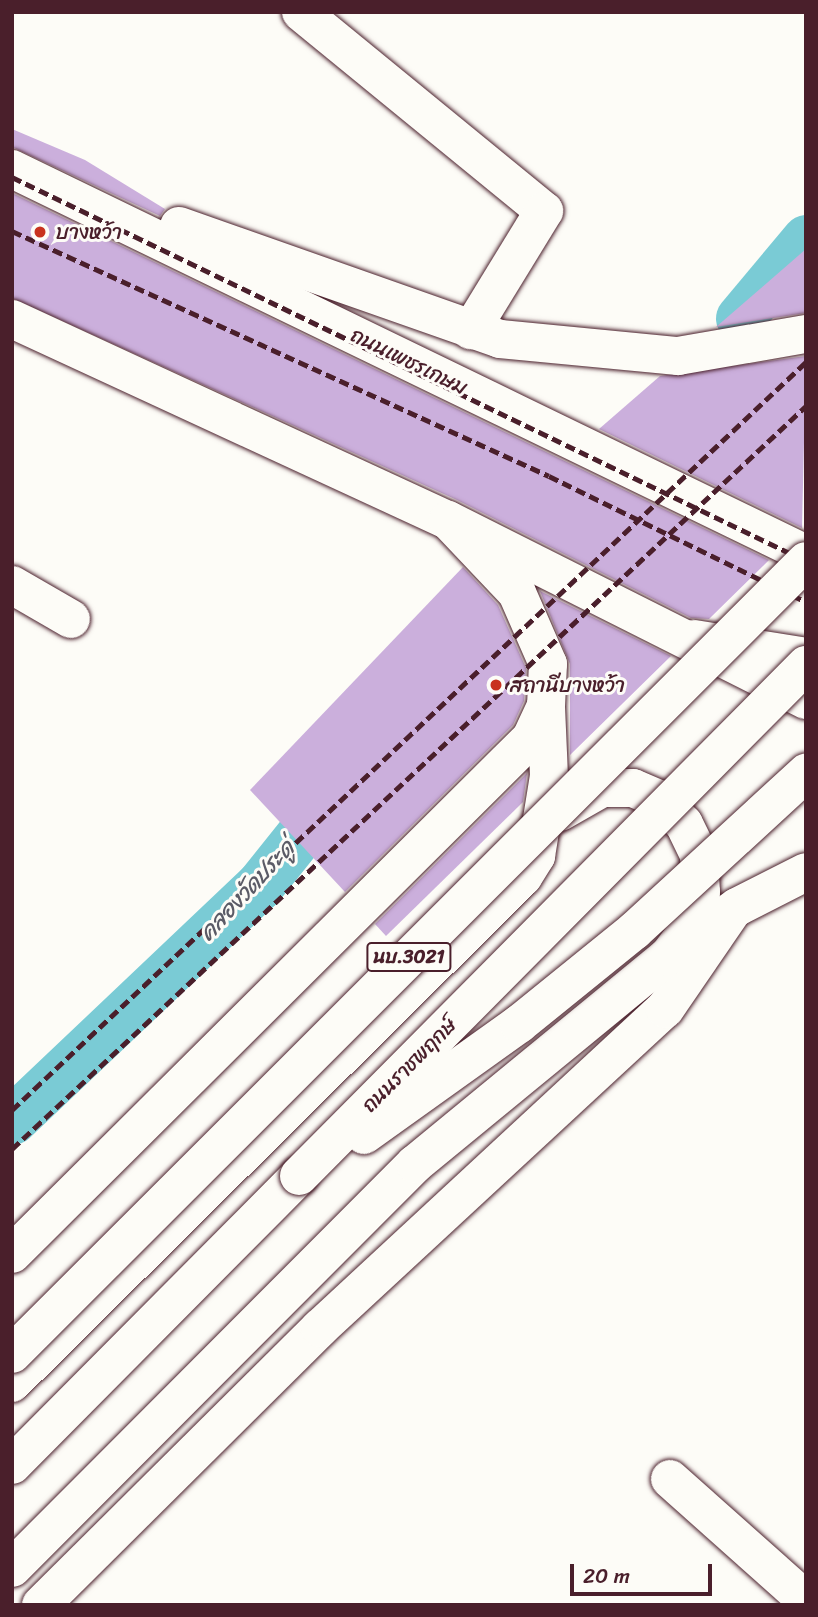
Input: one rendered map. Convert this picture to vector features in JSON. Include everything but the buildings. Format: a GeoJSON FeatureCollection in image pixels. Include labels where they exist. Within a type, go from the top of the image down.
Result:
{"type":"FeatureCollection","features":[{"type":"Feature","properties":{"kind":"main road"},"geometry":{"type":"LineString","coordinates":[[301,12],[544,211],[471,330]]}},
{"type":"Feature","properties":{"kind":"main road"},"geometry":{"type":"LineString","coordinates":[[12,161],[500,339],[678,356],[806,334]]}},
{"type":"Feature","properties":{"kind":"main road","name":"ถนนเพชรเกษม"},"geometry":{"type":"LineString","coordinates":[[12,169],[804,559]]}},
{"type":"Feature","properties":{"kind":"main road"},"geometry":{"type":"LineString","coordinates":[[12,318],[448,520],[806,700]]}},
{"type":"Feature","properties":{"kind":"main road"},"geometry":{"type":"LineString","coordinates":[[448,520],[517,593],[548,664],[546,706],[549,776],[536,856]]}},
{"type":"Feature","properties":{"kind":"main road","name":"นบ.3021"},"geometry":{"type":"LineString","coordinates":[[12,1354],[804,559]]}},
{"type":"Feature","properties":{"kind":"main road"},"geometry":{"type":"LineString","coordinates":[[12,585],[71,620]]}},
{"type":"Feature","properties":{"kind":"main road"},"geometry":{"type":"LineString","coordinates":[[682,637],[806,657]]}},
{"type":"Feature","properties":{"kind":"main road","name":"ถนนราชพฤกษ์"},"geometry":{"type":"LineString","coordinates":[[12,1465],[806,665]]}},
{"type":"Feature","properties":{"kind":"main road"},"geometry":{"type":"LineString","coordinates":[[12,1254],[274,989],[531,738],[546,706]]}},
{"type":"Feature","properties":{"kind":"main road"},"geometry":{"type":"LineString","coordinates":[[299,1176],[519,1024],[634,930],[806,773]]}},
{"type":"Feature","properties":{"kind":"main road"},"geometry":{"type":"LineString","coordinates":[[12,1383],[505,899],[536,856],[555,817],[575,798],[623,788],[659,799],[684,824],[699,855],[701,879],[695,920],[667,957]]}},
{"type":"Feature","properties":{"kind":"main road"},"geometry":{"type":"LineString","coordinates":[[12,1568],[415,1164],[667,957],[734,909],[806,872]]}},
{"type":"Feature","properties":{"kind":"main road"},"geometry":{"type":"LineString","coordinates":[[41,1605],[320,1328],[665,1009],[734,909]]}},
{"type":"Feature","properties":{"kind":"main road"},"geometry":{"type":"LineString","coordinates":[[670,1479],[806,1600]]}},
{"type":"Feature","properties":{"kind":"waterway","name":"คลองวัดประดู่"},"geometry":{"type":"LineString","coordinates":[[740,318],[806,239]]}},
{"type":"Feature","properties":{"kind":"waterway","name":"คลองวัดประดู่"},"geometry":{"type":"LineString","coordinates":[[12,1120],[259,886],[339,786]]}},
{"type":"Feature","properties":{"kind":"railway"},"geometry":{"type":"LineString","coordinates":[[12,177],[806,561]]}},
{"type":"Feature","properties":{"kind":"railway"},"geometry":{"type":"LineString","coordinates":[[12,231],[549,476],[806,602]]}},
{"type":"Feature","properties":{"kind":"railway"},"geometry":{"type":"LineString","coordinates":[[12,1110],[806,362]]}},
{"type":"Feature","properties":{"kind":"railway"},"geometry":{"type":"LineString","coordinates":[[12,1149],[806,406]]}},
{"type":"Feature","properties":{"kind":"place","name":"บางหว้า"},"geometry":{"type":"Point","coordinates":[40,232]}},
{"type":"Feature","properties":{"kind":"place","name":"สถานีบางหว้า"},"geometry":{"type":"Point","coordinates":[496,685]}}]}
